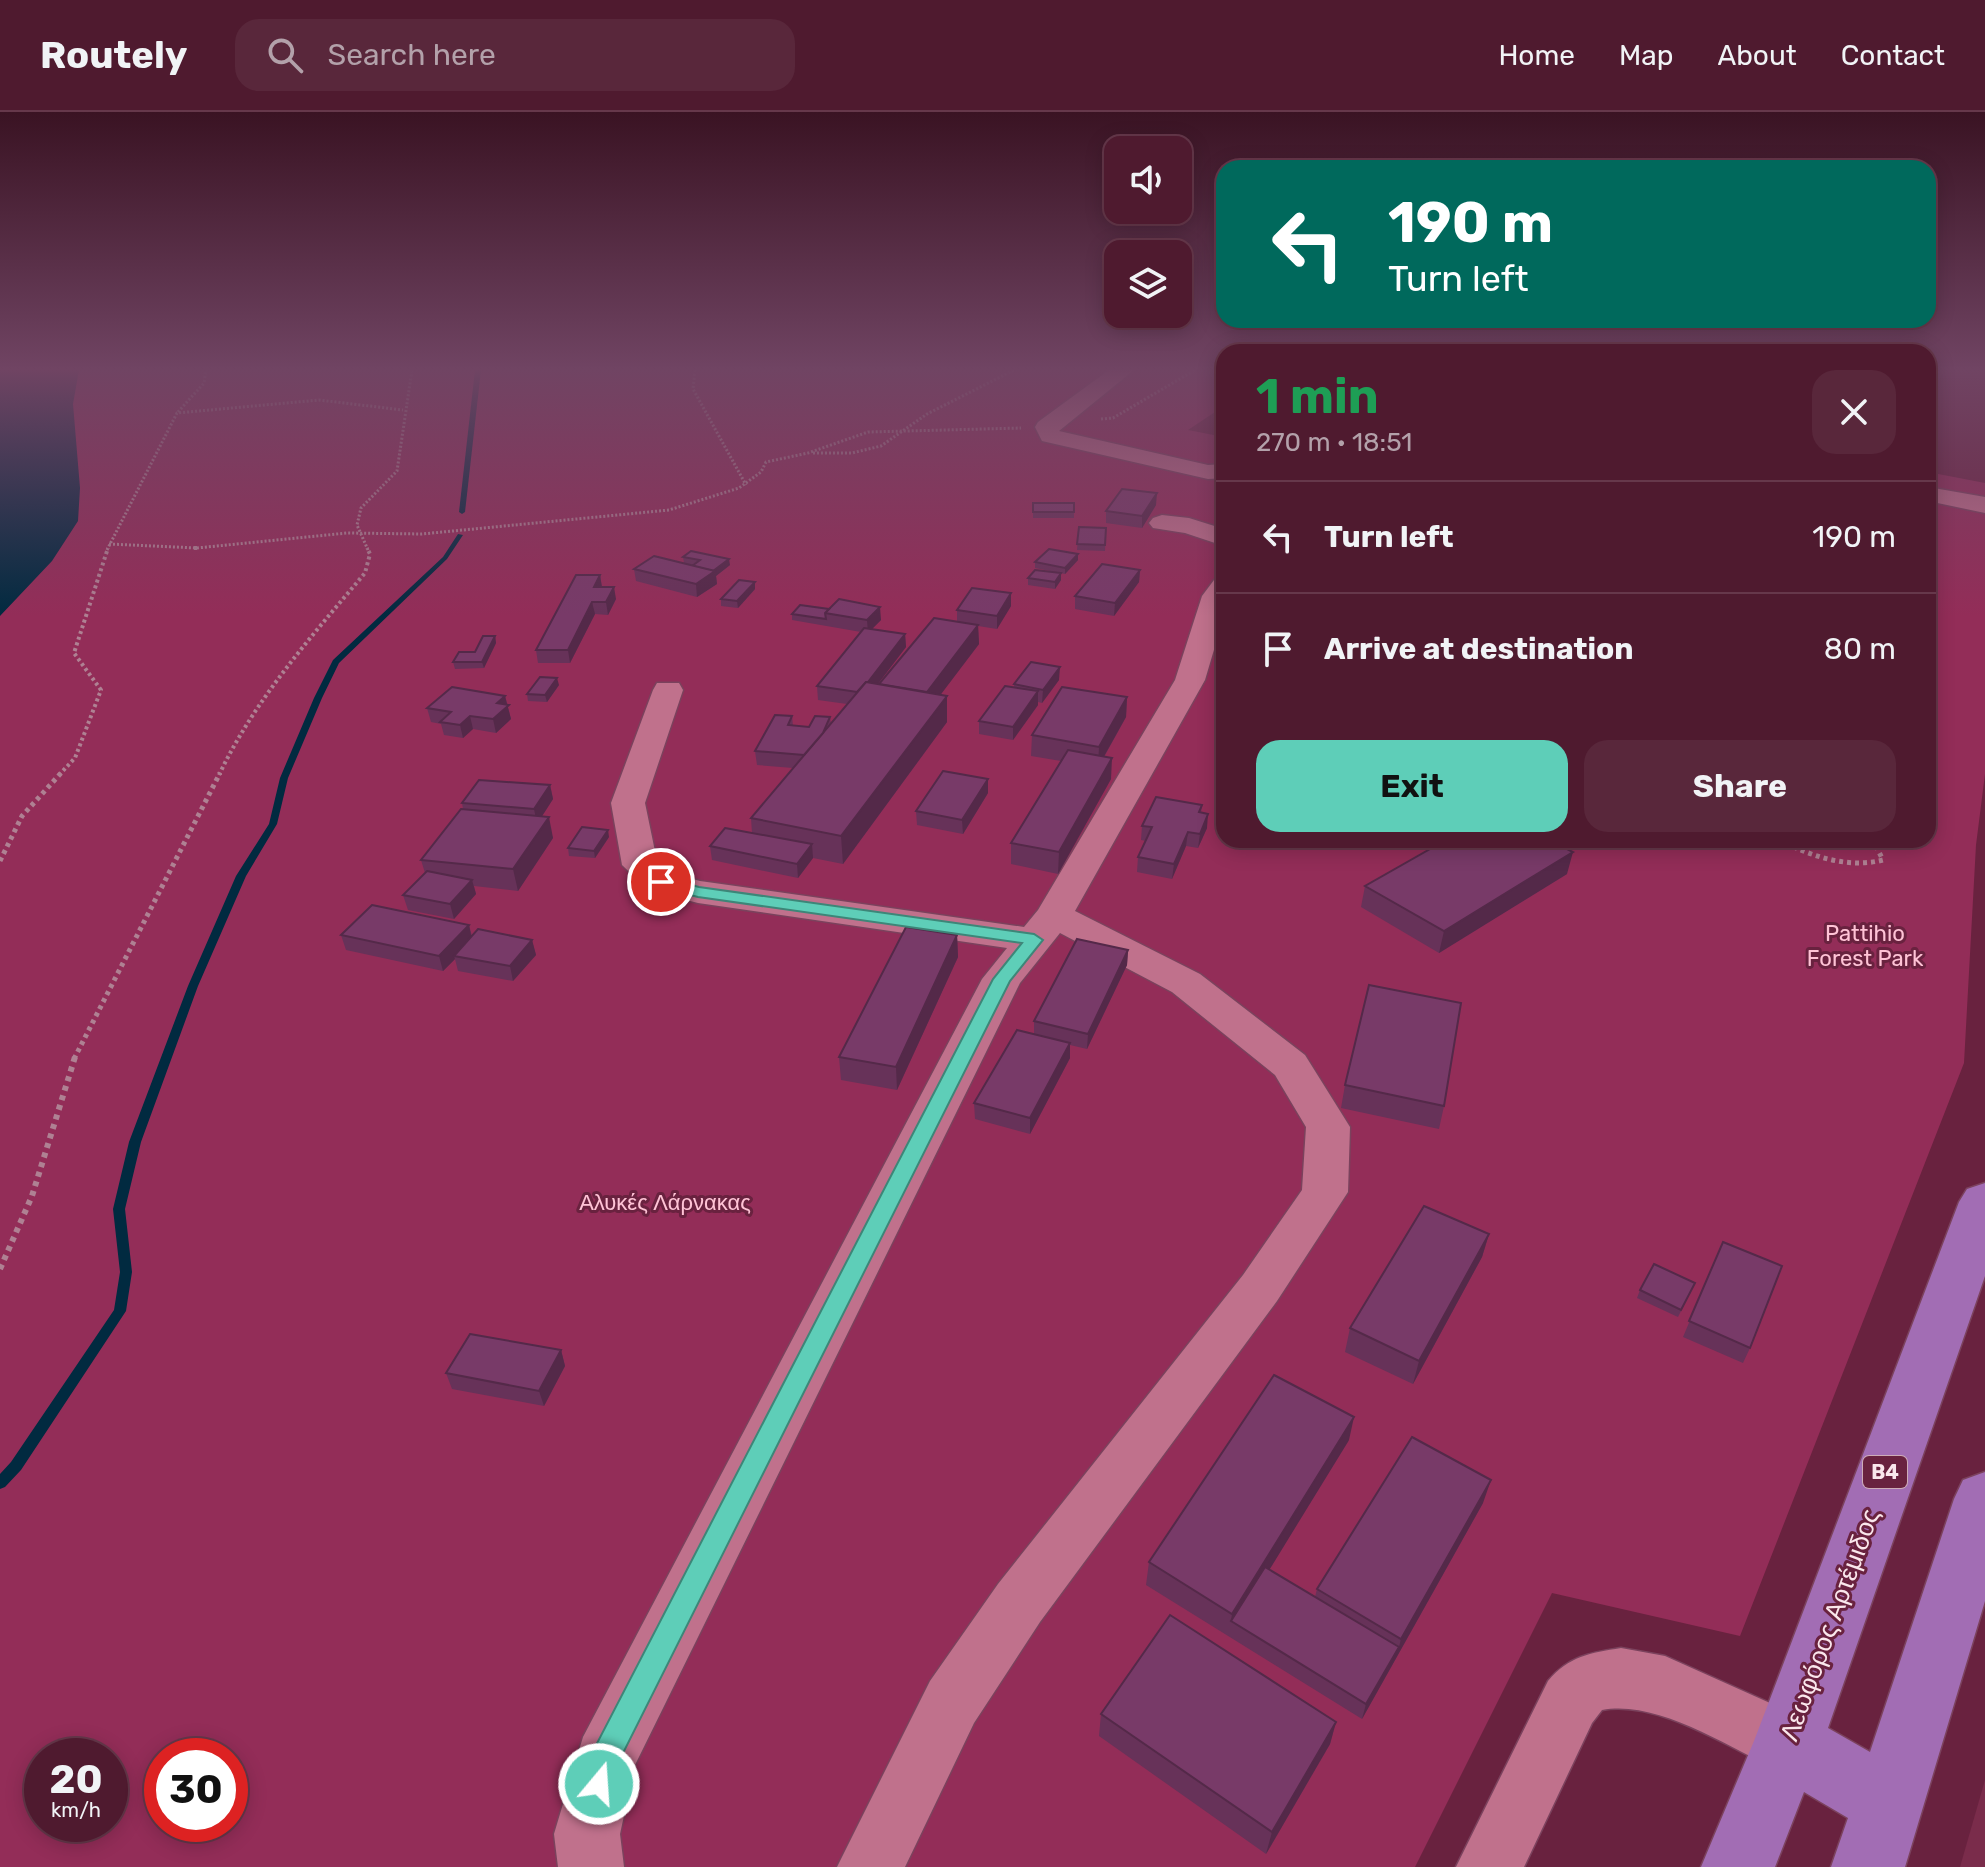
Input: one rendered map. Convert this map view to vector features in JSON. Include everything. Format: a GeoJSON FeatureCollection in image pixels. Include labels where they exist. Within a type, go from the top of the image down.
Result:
{"type":"FeatureCollection","features":[{"type":"Feature","properties":{"kind":"main road","name":"Λεωφόρος Αρτέμιδος"},"geometry":{"type":"LineString","coordinates":[[1738,1867],[1788,1743],[1985,1202]]}},
{"type":"Feature","properties":{"kind":"main road"},"geometry":{"type":"LineString","coordinates":[[1868,1867],[1985,1499]]}},
{"type":"Feature","properties":{"kind":"main road"},"geometry":{"type":"LineString","coordinates":[[1788,1743],[1888,1802]]}},
{"type":"Feature","properties":{"kind":"street"},"geometry":{"type":"LineString","coordinates":[[1121,452],[1216,472]]}},
{"type":"Feature","properties":{"kind":"street"},"geometry":{"type":"LineString","coordinates":[[1936,496],[1985,505]]}},
{"type":"Feature","properties":{"kind":"street"},"geometry":{"type":"LineString","coordinates":[[1162,523],[1189,526],[1216,535]]}},
{"type":"Feature","properties":{"kind":"street"},"geometry":{"type":"LineString","coordinates":[[591,1867],[587,1834],[605,1759],[1002,979],[1044,927],[1190,680],[1216,596]]}},
{"type":"Feature","properties":{"kind":"street"},"geometry":{"type":"LineString","coordinates":[[668,690],[628,803],[640,865],[661,882],[698,892],[1044,927],[1186,983],[1290,1065],[1328,1127],[1325,1192],[1260,1288],[1019,1603],[952,1702],[870,1867]]}},
{"type":"Feature","properties":{"kind":"street"},"geometry":{"type":"LineString","coordinates":[[1489,1867],[1570,1702],[1585,1683],[1621,1677],[1665,1686],[1788,1743]]}},
{"type":"Feature","properties":{"kind":"path"},"geometry":{"type":"LineString","coordinates":[[0,861],[22,816],[75,758],[101,690],[74,653],[109,544],[157,452]]}},
{"type":"Feature","properties":{"kind":"path"},"geometry":{"type":"LineString","coordinates":[[0,1269],[32,1196],[78,1046],[205,805],[239,733],[285,669],[365,573],[370,554],[357,525],[361,508],[397,471],[399,452]]}},
{"type":"Feature","properties":{"kind":"path"},"geometry":{"type":"LineString","coordinates":[[728,452],[746,485]]}},
{"type":"Feature","properties":{"kind":"path"},"geometry":{"type":"LineString","coordinates":[[109,544],[197,548],[347,533],[422,534],[669,510],[701,504],[746,485],[761,475],[766,462],[808,453],[857,452]]}},
{"type":"Feature","properties":{"kind":"path"},"geometry":{"type":"LineString","coordinates":[[1794,848],[1803,853],[1871,864],[1883,860],[1877,848]]}},
{"type":"Feature","properties":{"kind":"shaded area"},"geometry":{"type":"Polygon","coordinates":[[[1985,1780],[1985,1867],[1960,1867],[1985,1780]]]}},
{"type":"Feature","properties":{"kind":"green space","name":"Αλυκές Λάρνακας"},"geometry":{"type":"Polygon","coordinates":[[[0,452],[1216,452],[1216,848],[1936,848],[1936,474],[1985,483],[1985,774],[1976,845],[1964,1063],[1740,1636],[1552,1593],[1415,1867],[0,1867],[0,452]]]}},
{"type":"Feature","properties":{"kind":"water"},"geometry":{"type":"Polygon","coordinates":[[[0,452],[77,452],[80,488],[78,521],[52,561],[0,616],[0,452]]]}},
{"type":"Feature","properties":{"kind":"building"},"geometry":{"type":"Polygon","coordinates":[[[1122,489],[1157,493],[1142,516],[1106,511],[1122,489]]]}},
{"type":"Feature","properties":{"kind":"building"},"geometry":{"type":"Polygon","coordinates":[[[1033,503],[1074,503],[1074,512],[1033,512],[1033,503]]]}},
{"type":"Feature","properties":{"kind":"building"},"geometry":{"type":"Polygon","coordinates":[[[1079,527],[1106,528],[1105,545],[1077,544],[1079,527]]]}},
{"type":"Feature","properties":{"kind":"building"},"geometry":{"type":"Polygon","coordinates":[[[1049,549],[1078,554],[1065,568],[1035,562],[1049,549]]]}},
{"type":"Feature","properties":{"kind":"building"},"geometry":{"type":"Polygon","coordinates":[[[691,551],[729,559],[713,571],[692,566],[700,560],[683,557],[691,551]]]}},
{"type":"Feature","properties":{"kind":"building"},"geometry":{"type":"Polygon","coordinates":[[[654,556],[715,571],[696,584],[634,569],[654,556]]]}},
{"type":"Feature","properties":{"kind":"building"},"geometry":{"type":"Polygon","coordinates":[[[1102,564],[1140,570],[1115,603],[1075,596],[1102,564]]]}},
{"type":"Feature","properties":{"kind":"building"},"geometry":{"type":"Polygon","coordinates":[[[1035,570],[1061,573],[1055,582],[1028,578],[1035,570]]]}},
{"type":"Feature","properties":{"kind":"building"},"geometry":{"type":"Polygon","coordinates":[[[576,575],[600,575],[594,587],[614,587],[606,602],[592,602],[568,650],[536,650],[576,575]]]}},
{"type":"Feature","properties":{"kind":"building"},"geometry":{"type":"Polygon","coordinates":[[[739,580],[755,582],[737,601],[721,599],[739,580]]]}},
{"type":"Feature","properties":{"kind":"building"},"geometry":{"type":"Polygon","coordinates":[[[972,588],[1011,593],[997,616],[957,610],[972,588]]]}},
{"type":"Feature","properties":{"kind":"building"},"geometry":{"type":"Polygon","coordinates":[[[839,599],[880,607],[867,620],[825,613],[839,599]]]}},
{"type":"Feature","properties":{"kind":"building"},"geometry":{"type":"Polygon","coordinates":[[[800,605],[829,609],[825,613],[826,619],[792,614],[800,605]]]}},
{"type":"Feature","properties":{"kind":"building"},"geometry":{"type":"Polygon","coordinates":[[[934,618],[978,625],[927,692],[879,684],[934,618]]]}},
{"type":"Feature","properties":{"kind":"building"},"geometry":{"type":"Polygon","coordinates":[[[864,628],[905,634],[857,692],[817,686],[864,628]]]}},
{"type":"Feature","properties":{"kind":"building"},"geometry":{"type":"Polygon","coordinates":[[[483,636],[495,636],[482,662],[453,662],[459,652],[475,652],[483,636]]]}},
{"type":"Feature","properties":{"kind":"building"},"geometry":{"type":"Polygon","coordinates":[[[1031,662],[1060,667],[1043,690],[1014,684],[1031,662]]]}},
{"type":"Feature","properties":{"kind":"building"},"geometry":{"type":"Polygon","coordinates":[[[540,677],[557,678],[545,695],[527,694],[540,677]]]}},
{"type":"Feature","properties":{"kind":"building"},"geometry":{"type":"Polygon","coordinates":[[[866,682],[947,696],[841,836],[751,818],[866,682]]]}},
{"type":"Feature","properties":{"kind":"building"},"geometry":{"type":"Polygon","coordinates":[[[1005,686],[1038,691],[1013,727],[979,721],[1005,686]]]}},
{"type":"Feature","properties":{"kind":"building"},"geometry":{"type":"Polygon","coordinates":[[[452,687],[505,696],[497,703],[509,705],[493,719],[470,716],[460,725],[440,722],[451,712],[427,708],[452,687]]]}},
{"type":"Feature","properties":{"kind":"building"},"geometry":{"type":"Polygon","coordinates":[[[1062,687],[1127,697],[1099,747],[1032,735],[1062,687]]]}},
{"type":"Feature","properties":{"kind":"building"},"geometry":{"type":"Polygon","coordinates":[[[775,715],[792,716],[788,725],[809,727],[815,716],[830,717],[823,733],[804,755],[755,751],[775,715]]]}},
{"type":"Feature","properties":{"kind":"building"},"geometry":{"type":"Polygon","coordinates":[[[1068,750],[1112,758],[1059,852],[1011,843],[1068,750]]]}},
{"type":"Feature","properties":{"kind":"building"},"geometry":{"type":"Polygon","coordinates":[[[943,771],[988,779],[962,820],[916,811],[943,771]]]}},
{"type":"Feature","properties":{"kind":"building"},"geometry":{"type":"Polygon","coordinates":[[[479,780],[550,785],[534,809],[462,803],[479,780]]]}},
{"type":"Feature","properties":{"kind":"building"},"geometry":{"type":"Polygon","coordinates":[[[1156,797],[1202,805],[1199,812],[1208,814],[1200,834],[1188,832],[1174,864],[1138,857],[1152,827],[1142,826],[1156,797]]]}},
{"type":"Feature","properties":{"kind":"building"},"geometry":{"type":"Polygon","coordinates":[[[461,809],[549,817],[513,869],[421,860],[461,809]]]}},
{"type":"Feature","properties":{"kind":"building"},"geometry":{"type":"Polygon","coordinates":[[[582,827],[608,830],[594,851],[568,848],[582,827]]]}},
{"type":"Feature","properties":{"kind":"building"},"geometry":{"type":"Polygon","coordinates":[[[725,828],[812,844],[797,864],[710,846],[725,828]]]}},
{"type":"Feature","properties":{"kind":"building"},"geometry":{"type":"Polygon","coordinates":[[[1432,848],[1565,848],[1573,852],[1444,931],[1365,886],[1432,848]]]}},
{"type":"Feature","properties":{"kind":"building"},"geometry":{"type":"Polygon","coordinates":[[[427,871],[472,880],[450,904],[403,895],[427,871]]]}},
{"type":"Feature","properties":{"kind":"building"},"geometry":{"type":"Polygon","coordinates":[[[372,905],[469,925],[439,956],[341,935],[372,905]]]}},
{"type":"Feature","properties":{"kind":"building"},"geometry":{"type":"Polygon","coordinates":[[[906,927],[957,935],[896,1067],[839,1057],[906,927]]]}},
{"type":"Feature","properties":{"kind":"building"},"geometry":{"type":"Polygon","coordinates":[[[478,929],[532,940],[510,966],[454,956],[478,929]]]}},
{"type":"Feature","properties":{"kind":"building"},"geometry":{"type":"Polygon","coordinates":[[[1077,939],[1128,950],[1088,1034],[1034,1021],[1077,939]]]}},
{"type":"Feature","properties":{"kind":"building"},"geometry":{"type":"Polygon","coordinates":[[[1369,985],[1461,1003],[1444,1106],[1345,1085],[1369,985]]]}},
{"type":"Feature","properties":{"kind":"building"},"geometry":{"type":"Polygon","coordinates":[[[1017,1030],[1070,1043],[1030,1118],[974,1103],[1017,1030]]]}},
{"type":"Feature","properties":{"kind":"building"},"geometry":{"type":"Polygon","coordinates":[[[1424,1206],[1489,1234],[1419,1361],[1350,1328],[1424,1206]]]}},
{"type":"Feature","properties":{"kind":"building"},"geometry":{"type":"Polygon","coordinates":[[[1723,1242],[1782,1266],[1750,1348],[1689,1321],[1723,1242]]]}},
{"type":"Feature","properties":{"kind":"building"},"geometry":{"type":"Polygon","coordinates":[[[1654,1264],[1695,1283],[1681,1310],[1640,1290],[1654,1264]]]}},
{"type":"Feature","properties":{"kind":"building"},"geometry":{"type":"Polygon","coordinates":[[[470,1334],[561,1350],[539,1391],[446,1373],[470,1334]]]}},
{"type":"Feature","properties":{"kind":"building"},"geometry":{"type":"Polygon","coordinates":[[[1274,1375],[1354,1417],[1232,1614],[1149,1562],[1274,1375]]]}},
{"type":"Feature","properties":{"kind":"building"},"geometry":{"type":"Polygon","coordinates":[[[1412,1437],[1491,1480],[1401,1639],[1317,1589],[1412,1437]]]}},
{"type":"Feature","properties":{"kind":"building"},"geometry":{"type":"Polygon","coordinates":[[[1265,1567],[1399,1647],[1366,1704],[1231,1621],[1265,1567]]]}},
{"type":"Feature","properties":{"kind":"building"},"geometry":{"type":"Polygon","coordinates":[[[1170,1615],[1336,1722],[1272,1832],[1101,1714],[1170,1615]]]}},
{"type":"Feature","properties":{"kind":"waterway"},"geometry":{"type":"LineString","coordinates":[[462,512],[469,452]]}},
{"type":"Feature","properties":{"kind":"waterway"},"geometry":{"type":"LineString","coordinates":[[0,1483],[16,1466],[120,1311],[126,1272],[119,1209],[135,1142],[193,986],[241,876],[273,824],[284,778],[318,698],[336,662],[445,558],[460,535]]}},
{"type":"Feature","properties":{"kind":"route"},"geometry":{"type":"LineString","coordinates":[[599,1784],[605,1759],[988,1006],[1002,979],[1034,940],[698,892],[661,882]]}},
{"type":"Feature","properties":{"kind":"park label","name":"Pattihio Forest Park"},"geometry":{"type":"Point","coordinates":[1865,946]}}]}
